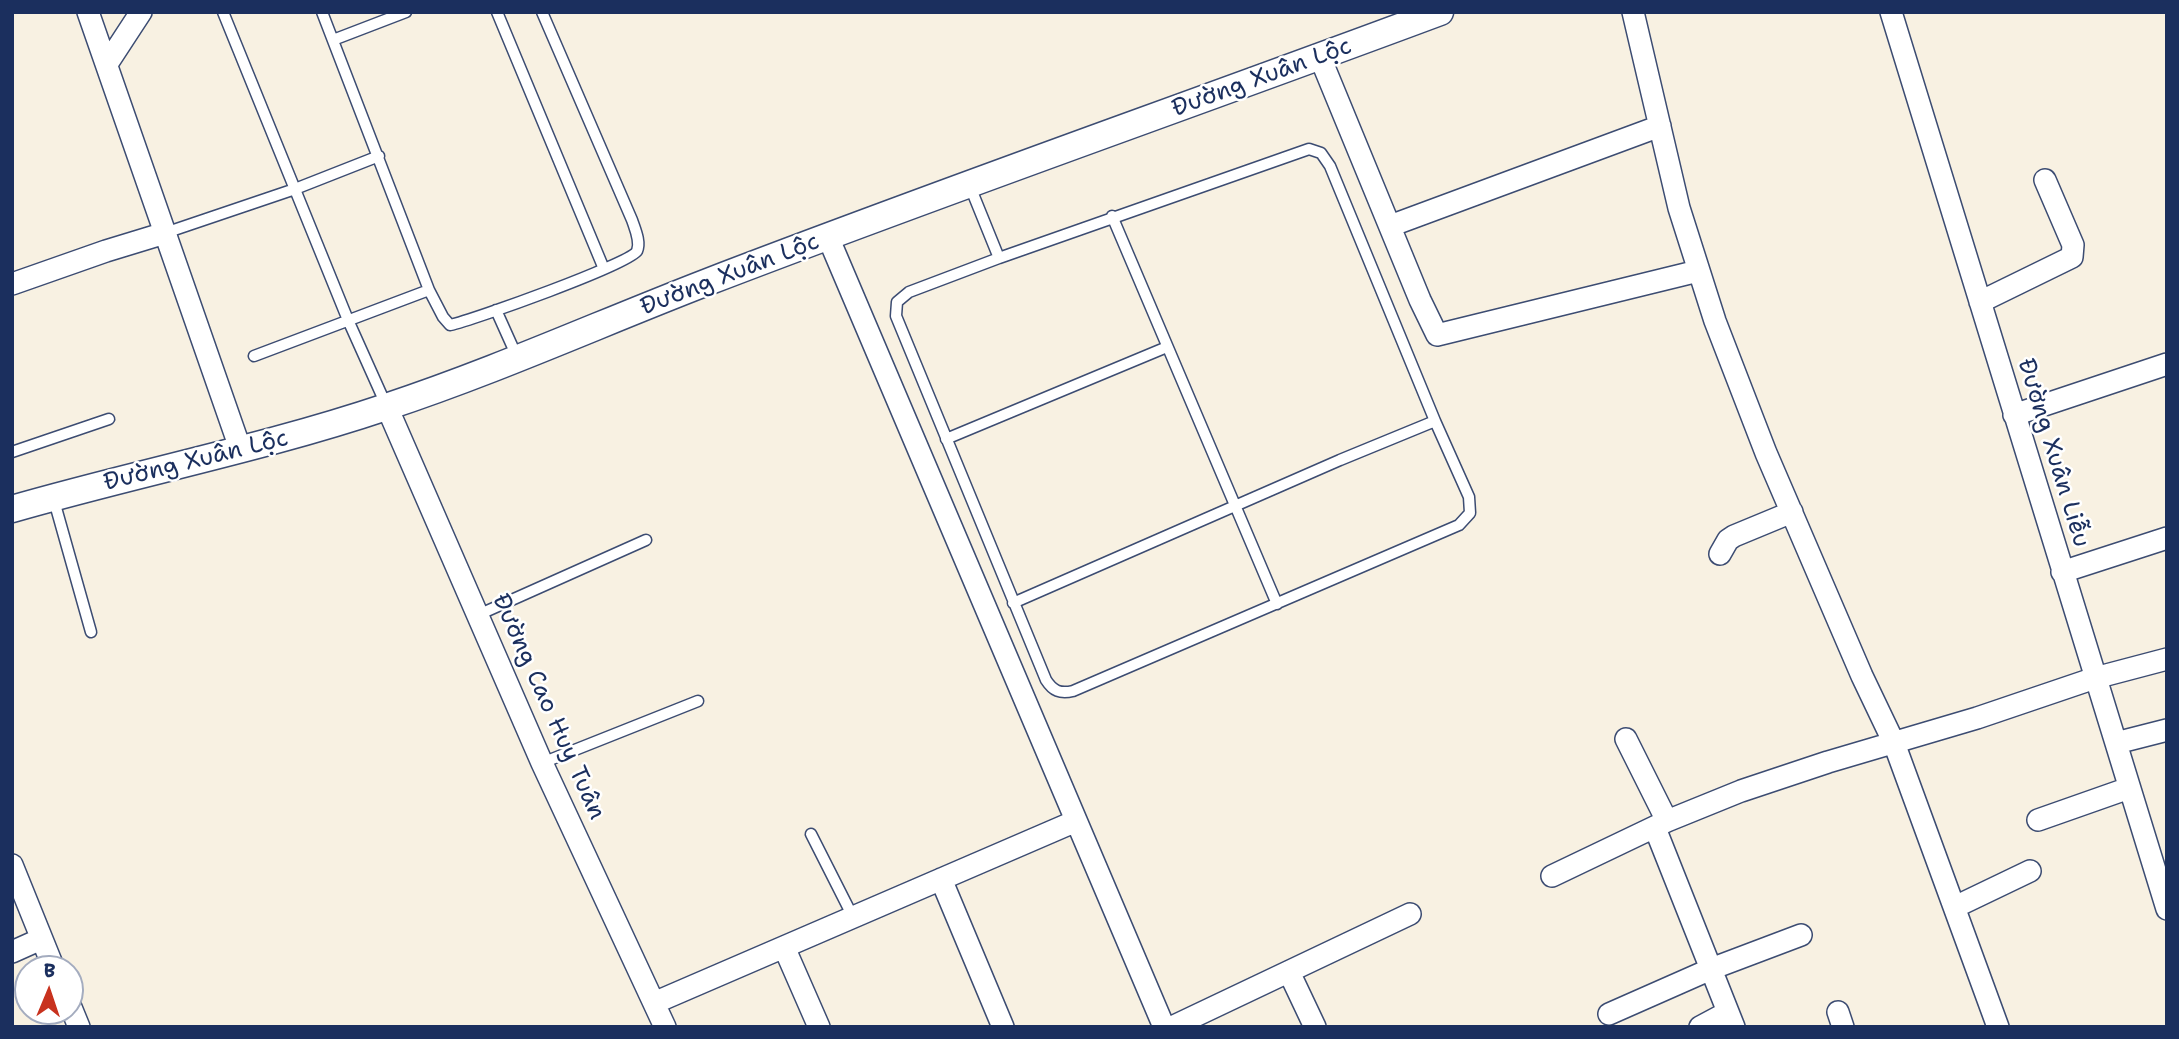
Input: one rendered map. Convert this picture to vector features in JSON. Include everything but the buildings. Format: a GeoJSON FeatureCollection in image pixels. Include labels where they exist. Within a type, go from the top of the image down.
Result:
{"type":"FeatureCollection","features":[{"type":"Feature","properties":{"kind":"street"},"geometry":{"type":"LineString","coordinates":[[88,12],[241,451]]}},
{"type":"Feature","properties":{"kind":"street"},"geometry":{"type":"LineString","coordinates":[[107,64],[141,12]]}},
{"type":"Feature","properties":{"kind":"street","name":"Đường Xuân Lộc"},"geometry":{"type":"LineString","coordinates":[[12,509],[142,473],[241,451],[387,407],[518,359],[704,283],[1440,12]]}},
{"type":"Feature","properties":{"kind":"street"},"geometry":{"type":"LineString","coordinates":[[1633,12],[1679,208],[1698,271],[1743,396],[1862,676],[1894,743],[1998,1027]]}},
{"type":"Feature","properties":{"kind":"street","name":"Đường Xuân Liễu"},"geometry":{"type":"LineString","coordinates":[[1891,12],[2167,909]]}},
{"type":"Feature","properties":{"kind":"street"},"geometry":{"type":"LineString","coordinates":[[1320,57],[1437,335],[1698,271]]}},
{"type":"Feature","properties":{"kind":"street"},"geometry":{"type":"LineString","coordinates":[[1390,226],[1660,126]]}},
{"type":"Feature","properties":{"kind":"street"},"geometry":{"type":"LineString","coordinates":[[1980,302],[2072,257],[2073,245],[2045,180]]}},
{"type":"Feature","properties":{"kind":"street"},"geometry":{"type":"LineString","coordinates":[[12,284],[165,233]]}},
{"type":"Feature","properties":{"kind":"street"},"geometry":{"type":"LineString","coordinates":[[828,237],[1164,1027]]}},
{"type":"Feature","properties":{"kind":"street"},"geometry":{"type":"LineString","coordinates":[[2014,415],[2167,364]]}},
{"type":"Feature","properties":{"kind":"street","name":"Đường Cao Huy Tuân"},"geometry":{"type":"LineString","coordinates":[[387,407],[542,763],[665,1027]]}},
{"type":"Feature","properties":{"kind":"street"},"geometry":{"type":"LineString","coordinates":[[1720,554],[1728,540],[1734,536],[1792,512]]}},
{"type":"Feature","properties":{"kind":"street"},"geometry":{"type":"LineString","coordinates":[[2062,572],[2167,538]]}},
{"type":"Feature","properties":{"kind":"street"},"geometry":{"type":"LineString","coordinates":[[1552,876],[1661,824],[1741,791],[2095,678],[2167,659]]}},
{"type":"Feature","properties":{"kind":"street"},"geometry":{"type":"LineString","coordinates":[[2116,743],[2167,730]]}},
{"type":"Feature","properties":{"kind":"street"},"geometry":{"type":"LineString","coordinates":[[1626,738],[1661,824],[1731,1020],[1700,1027]]}},
{"type":"Feature","properties":{"kind":"street"},"geometry":{"type":"LineString","coordinates":[[2038,820],[2129,788]]}},
{"type":"Feature","properties":{"kind":"street"},"geometry":{"type":"LineString","coordinates":[[654,1003],[1076,821]]}},
{"type":"Feature","properties":{"kind":"street"},"geometry":{"type":"LineString","coordinates":[[1955,907],[2029,871]]}},
{"type":"Feature","properties":{"kind":"street"},"geometry":{"type":"LineString","coordinates":[[14,877],[48,955]]}},
{"type":"Feature","properties":{"kind":"street"},"geometry":{"type":"LineString","coordinates":[[941,879],[1003,1027]]}},
{"type":"Feature","properties":{"kind":"street"},"geometry":{"type":"LineString","coordinates":[[1172,1027],[1410,914]]}},
{"type":"Feature","properties":{"kind":"street"},"geometry":{"type":"LineString","coordinates":[[1609,1014],[1711,969],[1801,935]]}},
{"type":"Feature","properties":{"kind":"street"},"geometry":{"type":"LineString","coordinates":[[12,952],[41,939]]}},
{"type":"Feature","properties":{"kind":"street"},"geometry":{"type":"LineString","coordinates":[[784,947],[819,1027]]}},
{"type":"Feature","properties":{"kind":"street"},"geometry":{"type":"LineString","coordinates":[[1289,972],[1315,1027]]}},
{"type":"Feature","properties":{"kind":"lane"},"geometry":{"type":"LineString","coordinates":[[223,12],[348,320],[387,407]]}},
{"type":"Feature","properties":{"kind":"lane"},"geometry":{"type":"LineString","coordinates":[[322,12],[429,290],[450,325],[604,269],[634,254],[638,249],[632,220],[542,12]]}},
{"type":"Feature","properties":{"kind":"lane"},"geometry":{"type":"LineString","coordinates":[[333,40],[406,12]]}},
{"type":"Feature","properties":{"kind":"lane"},"geometry":{"type":"LineString","coordinates":[[497,12],[604,269]]}},
{"type":"Feature","properties":{"kind":"lane"},"geometry":{"type":"LineString","coordinates":[[1302,150],[1321,153],[1330,166],[1469,497],[1471,508],[1468,518],[1459,525],[1277,604],[1066,692],[1059,692],[1050,686],[1013,603],[896,316],[897,302],[909,292],[1112,216],[1302,150]]}},
{"type":"Feature","properties":{"kind":"lane"},"geometry":{"type":"LineString","coordinates":[[165,233],[295,189],[379,156]]}},
{"type":"Feature","properties":{"kind":"lane"},"geometry":{"type":"LineString","coordinates":[[970,184],[999,258]]}},
{"type":"Feature","properties":{"kind":"lane"},"geometry":{"type":"LineString","coordinates":[[1112,216],[1277,604]]}},
{"type":"Feature","properties":{"kind":"lane"},"geometry":{"type":"LineString","coordinates":[[254,356],[429,290]]}},
{"type":"Feature","properties":{"kind":"lane"},"geometry":{"type":"LineString","coordinates":[[496,310],[518,359]]}},
{"type":"Feature","properties":{"kind":"lane"},"geometry":{"type":"LineString","coordinates":[[946,439],[1167,347]]}},
{"type":"Feature","properties":{"kind":"lane"},"geometry":{"type":"LineString","coordinates":[[12,452],[109,419]]}},
{"type":"Feature","properties":{"kind":"lane"},"geometry":{"type":"LineString","coordinates":[[1013,603],[1435,421]]}},
{"type":"Feature","properties":{"kind":"lane"},"geometry":{"type":"LineString","coordinates":[[53,498],[91,632]]}},
{"type":"Feature","properties":{"kind":"lane"},"geometry":{"type":"LineString","coordinates":[[478,615],[646,540]]}},
{"type":"Feature","properties":{"kind":"lane"},"geometry":{"type":"LineString","coordinates":[[542,763],[698,701]]}},
{"type":"Feature","properties":{"kind":"lane"},"geometry":{"type":"LineString","coordinates":[[811,834],[853,917]]}}]}
